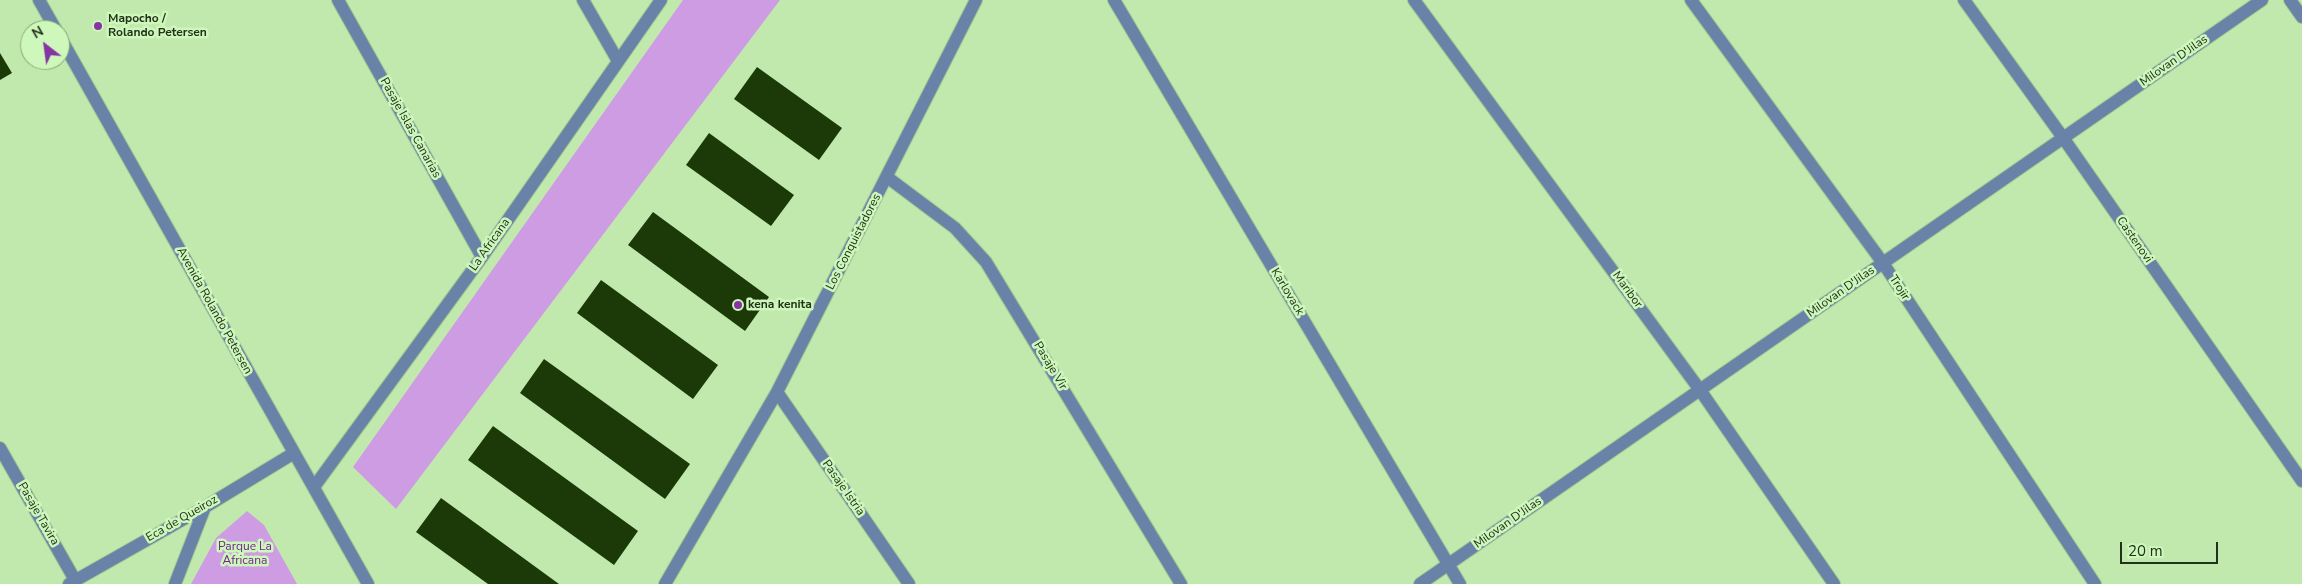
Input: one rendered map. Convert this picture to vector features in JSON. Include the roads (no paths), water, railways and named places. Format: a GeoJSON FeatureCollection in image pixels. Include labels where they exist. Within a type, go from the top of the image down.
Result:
{"type":"FeatureCollection","features":[{"type":"Feature","properties":{"kind":"street"},"geometry":{"type":"LineString","coordinates":[[39,0],[50,20]]}},
{"type":"Feature","properties":{"kind":"street","name":"Pasaje Islas Canarias"},"geometry":{"type":"LineString","coordinates":[[338,0],[482,257]]}},
{"type":"Feature","properties":{"kind":"street"},"geometry":{"type":"LineString","coordinates":[[583,0],[618,62]]}},
{"type":"Feature","properties":{"kind":"street","name":"La Africana"},"geometry":{"type":"LineString","coordinates":[[314,487],[482,257],[661,0]]}},
{"type":"Feature","properties":{"kind":"street","name":"Los Conquistadores"},"geometry":{"type":"LineString","coordinates":[[665,584],[777,392],[976,0]]}},
{"type":"Feature","properties":{"kind":"street","name":"Karlovack"},"geometry":{"type":"LineString","coordinates":[[1114,0],[1460,584]]}},
{"type":"Feature","properties":{"kind":"street","name":"Maribor"},"geometry":{"type":"LineString","coordinates":[[1414,0],[1700,390],[1834,584]]}},
{"type":"Feature","properties":{"kind":"street","name":"Trojir"},"geometry":{"type":"LineString","coordinates":[[1691,0],[1883,263],[2095,584]]}},
{"type":"Feature","properties":{"kind":"street","name":"Castenovi"},"geometry":{"type":"LineString","coordinates":[[1964,0],[2064,139],[2302,481]]}},
{"type":"Feature","properties":{"kind":"street","name":"Milovan D'Jilas"},"geometry":{"type":"LineString","coordinates":[[1420,584],[2262,0]]}},
{"type":"Feature","properties":{"kind":"street"},"geometry":{"type":"LineString","coordinates":[[2290,0],[2301,15]]}},
{"type":"Feature","properties":{"kind":"street","name":"Avenida Rolando Petersen"},"geometry":{"type":"LineString","coordinates":[[70,55],[368,584]]}},
{"type":"Feature","properties":{"kind":"street","name":"Pasaje Vir"},"geometry":{"type":"LineString","coordinates":[[887,177],[950,223],[986,262],[1180,584]]}},
{"type":"Feature","properties":{"kind":"street","name":"Pasaje Istria"},"geometry":{"type":"LineString","coordinates":[[777,392],[909,584]]}},
{"type":"Feature","properties":{"kind":"street","name":"Pasaje Tavira"},"geometry":{"type":"LineString","coordinates":[[0,448],[72,582]]}},
{"type":"Feature","properties":{"kind":"street","name":"Eca de Queiroz"},"geometry":{"type":"LineString","coordinates":[[72,582],[205,507],[294,453]]}},
{"type":"Feature","properties":{"kind":"street"},"geometry":{"type":"LineString","coordinates":[[176,584],[205,507]]}},
{"type":"Feature","properties":{"kind":"place","name":"Mapocho / Rolando Petersen"},"geometry":{"type":"Point","coordinates":[98,26]}},
{"type":"Feature","properties":{"kind":"place","name":"kena kenita"},"geometry":{"type":"Point","coordinates":[738,305]}},
{"type":"Feature","properties":{"kind":"park label","name":"Parque La Africana"},"geometry":{"type":"Point","coordinates":[245,554]}}]}
